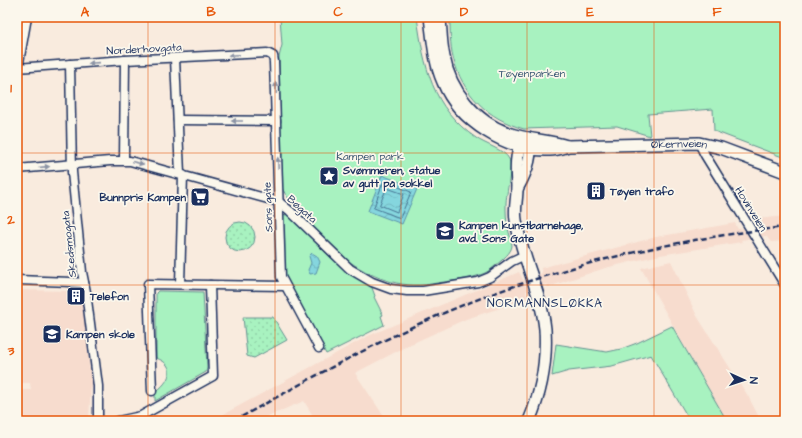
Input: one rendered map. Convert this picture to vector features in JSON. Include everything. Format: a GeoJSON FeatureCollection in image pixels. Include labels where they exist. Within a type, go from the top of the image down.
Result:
{"type":"FeatureCollection","features":[{"type":"Feature","properties":{"kind":"main road","name":"Økernveien"},"geometry":{"type":"LineString","coordinates":[[430,17],[437,66],[443,83],[456,104],[469,119],[484,131],[502,140],[526,144],[553,142],[568,146],[699,143],[721,148],[785,172]]}},
{"type":"Feature","properties":{"kind":"main road","name":"Økernveien"},"geometry":{"type":"LineString","coordinates":[[440,17],[444,56],[448,73],[458,93],[474,111],[488,123],[526,144]]}},
{"type":"Feature","properties":{"kind":"main road"},"geometry":{"type":"LineString","coordinates":[[526,144],[516,174],[517,190],[515,208],[525,255],[542,309],[545,344],[545,365],[541,386],[536,406],[529,421]]}},
{"type":"Feature","properties":{"kind":"street"},"geometry":{"type":"LineString","coordinates":[[18,68],[27,17]]}},
{"type":"Feature","properties":{"kind":"street","name":"Norderhovgata"},"geometry":{"type":"LineString","coordinates":[[18,68],[125,60],[267,53],[272,56]]}},
{"type":"Feature","properties":{"kind":"street","name":"Sons gate"},"geometry":{"type":"LineString","coordinates":[[272,56],[274,62],[281,277],[319,348]]}},
{"type":"Feature","properties":{"kind":"street"},"geometry":{"type":"LineString","coordinates":[[174,58],[182,175],[180,284]]}},
{"type":"Feature","properties":{"kind":"street"},"geometry":{"type":"LineString","coordinates":[[124,160],[125,60]]}},
{"type":"Feature","properties":{"kind":"street","name":"Skedsmogata"},"geometry":{"type":"LineString","coordinates":[[70,64],[72,164],[82,272],[98,386],[98,421]]}},
{"type":"Feature","properties":{"kind":"street"},"geometry":{"type":"LineString","coordinates":[[178,120],[276,121]]}},
{"type":"Feature","properties":{"kind":"street","name":"Hovinveien"},"geometry":{"type":"LineString","coordinates":[[699,143],[785,285]]}},
{"type":"Feature","properties":{"kind":"street","name":"Bøgata"},"geometry":{"type":"LineString","coordinates":[[17,169],[124,160],[136,162],[279,202],[290,210],[350,270],[372,282],[391,289],[423,291],[478,282],[490,277],[512,261],[525,255]]}},
{"type":"Feature","properties":{"kind":"street"},"geometry":{"type":"LineString","coordinates":[[17,280],[84,283]]}},
{"type":"Feature","properties":{"kind":"street"},"geometry":{"type":"LineString","coordinates":[[152,391],[148,284],[285,286]]}},
{"type":"Feature","properties":{"kind":"street"},"geometry":{"type":"LineString","coordinates":[[118,421],[140,416],[214,376],[210,285]]}},
{"type":"Feature","properties":{"kind":"shaded area"},"geometry":{"type":"Polygon","coordinates":[[[785,216],[785,241],[771,242],[766,236],[741,240],[742,242],[660,255],[605,268],[548,287],[547,284],[526,291],[528,299],[466,319],[411,344],[355,373],[387,421],[316,421],[304,401],[256,421],[211,421],[368,336],[519,272],[523,280],[542,273],[541,268],[656,237],[735,223],[738,229],[760,226],[756,219],[785,216]]]}},
{"type":"Feature","properties":{"kind":"shaded area"},"geometry":{"type":"Polygon","coordinates":[[[671,261],[697,316],[748,396],[761,421],[726,421],[641,268],[671,261]]]}},
{"type":"Feature","properties":{"kind":"shaded area","name":"Kampen skole"},"geometry":{"type":"Polygon","coordinates":[[[17,290],[71,291],[74,293],[77,301],[83,301],[91,381],[89,421],[17,421],[17,393],[22,390],[31,390],[30,383],[17,383],[17,290]]]}},
{"type":"Feature","properties":{"kind":"green space","name":"Kampen park"},"geometry":{"type":"Polygon","coordinates":[[[280,17],[417,17],[427,69],[440,99],[449,113],[461,126],[476,138],[494,147],[509,159],[510,168],[506,199],[506,213],[512,246],[502,260],[487,272],[472,277],[419,285],[397,283],[375,276],[346,259],[300,213],[285,194],[282,187],[279,57],[282,45],[280,17]]]}},
{"type":"Feature","properties":{"kind":"green space","name":"Tøyenparken"},"geometry":{"type":"Polygon","coordinates":[[[450,17],[785,17],[785,158],[714,131],[713,109],[648,114],[650,136],[617,126],[524,129],[511,125],[488,112],[478,103],[463,82],[457,70],[452,52],[450,17]]]}},
{"type":"Feature","properties":{"kind":"green space"},"geometry":{"type":"Polygon","coordinates":[[[288,214],[337,263],[359,279],[371,285],[375,296],[374,297],[383,315],[381,316],[384,325],[326,354],[285,275],[283,217],[288,214]]]}},
{"type":"Feature","properties":{"kind":"green space"},"geometry":{"type":"Polygon","coordinates":[[[240,222],[246,223],[254,231],[254,243],[246,251],[240,252],[234,251],[226,243],[225,237],[226,231],[234,223],[240,222]]]}},
{"type":"Feature","properties":{"kind":"green space"},"geometry":{"type":"Polygon","coordinates":[[[158,291],[203,292],[207,368],[206,372],[155,401],[155,392],[164,384],[169,374],[167,365],[163,361],[156,358],[156,293],[158,291]]]}},
{"type":"Feature","properties":{"kind":"green space"},"geometry":{"type":"Polygon","coordinates":[[[243,317],[273,317],[287,340],[254,358],[247,356],[243,317]]]}},
{"type":"Feature","properties":{"kind":"green space"},"geometry":{"type":"Polygon","coordinates":[[[672,326],[727,421],[690,421],[651,355],[612,366],[569,371],[552,376],[556,344],[607,352],[637,343],[672,326]]]}},
{"type":"Feature","properties":{"kind":"water"},"geometry":{"type":"Polygon","coordinates":[[[382,175],[417,189],[402,224],[368,211],[382,175]]]}},
{"type":"Feature","properties":{"kind":"water"},"geometry":{"type":"Polygon","coordinates":[[[312,253],[317,256],[320,262],[316,273],[310,274],[308,270],[311,263],[309,256],[312,253]]]}},
{"type":"Feature","properties":{"kind":"railway"},"geometry":{"type":"LineString","coordinates":[[234,421],[326,370],[397,334],[509,288],[554,273],[645,250],[738,233],[785,227]]}},
{"type":"Feature","properties":{"kind":"place","name":"Svømmeren, statue av gutt på sokkel"},"geometry":{"type":"Point","coordinates":[329,176]}},
{"type":"Feature","properties":{"kind":"place","name":"Tøyen trafo"},"geometry":{"type":"Point","coordinates":[596,191]}},
{"type":"Feature","properties":{"kind":"place","name":"Bunnpris Kampen"},"geometry":{"type":"Point","coordinates":[200,197]}},
{"type":"Feature","properties":{"kind":"place","name":"Kampen kunstbarnehage, avd. Sons Gate"},"geometry":{"type":"Point","coordinates":[445,231]}},
{"type":"Feature","properties":{"kind":"place","name":"Telefon"},"geometry":{"type":"Point","coordinates":[76,296]}},
{"type":"Feature","properties":{"kind":"place","name":"Kampen skole"},"geometry":{"type":"Point","coordinates":[52,334]}},
{"type":"Feature","properties":{"kind":"district","name":"NORMANNSLØKKA"},"geometry":{"type":"Point","coordinates":[545,303]}}]}
